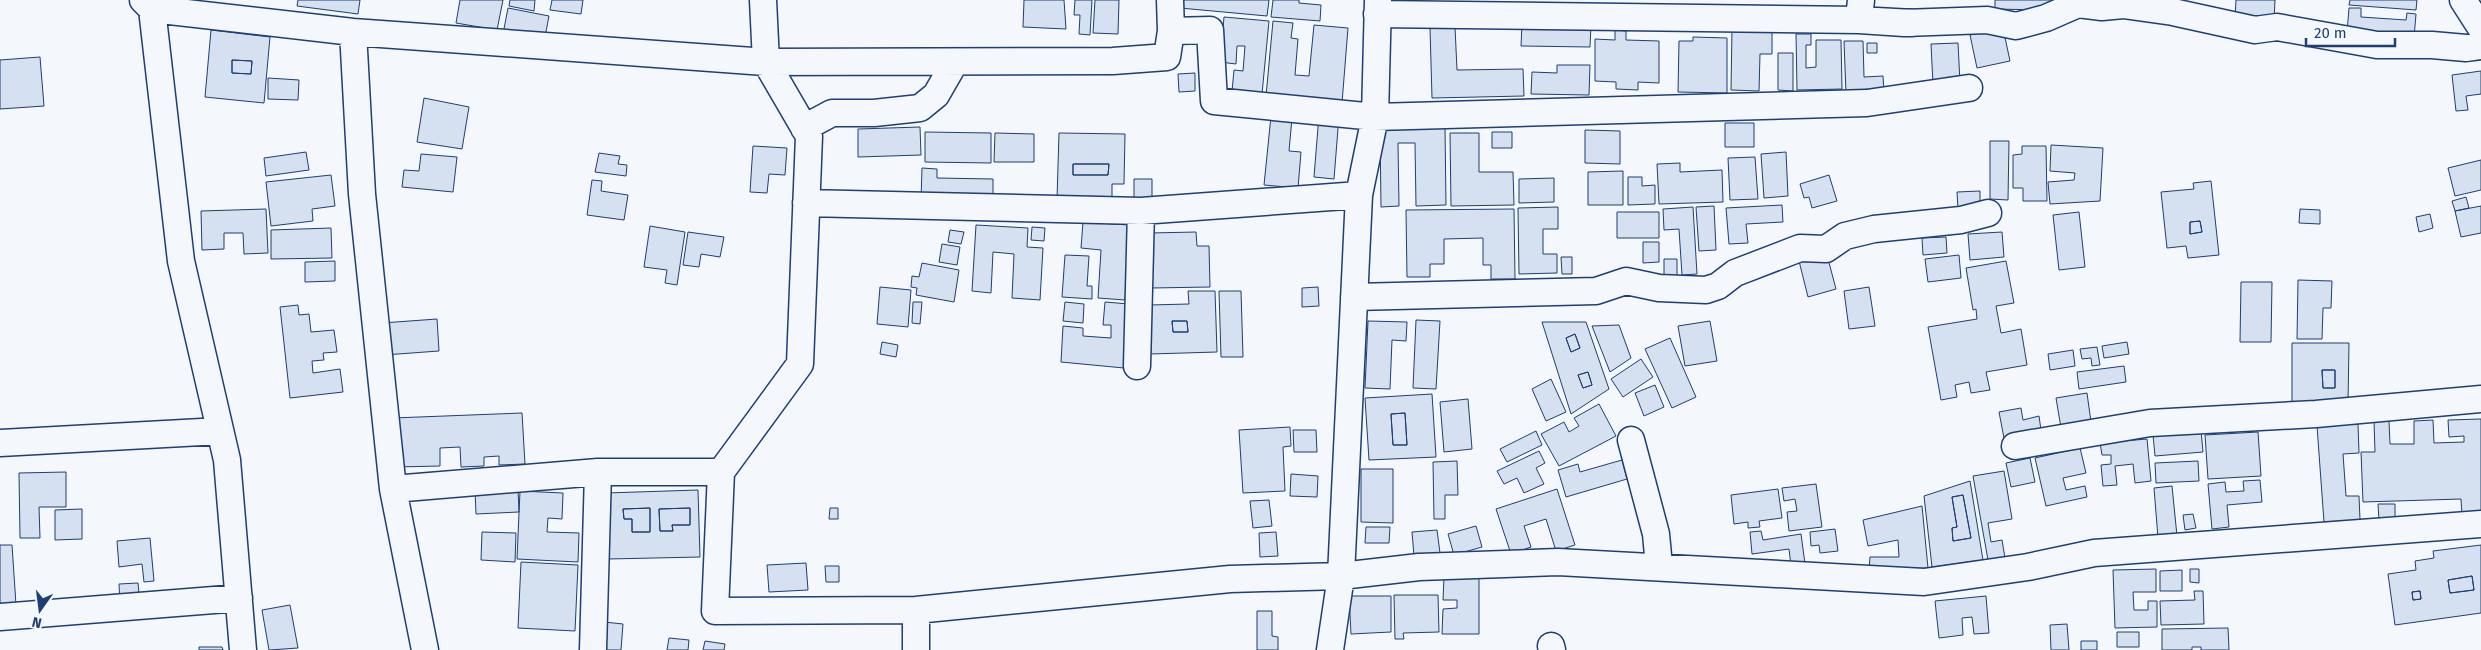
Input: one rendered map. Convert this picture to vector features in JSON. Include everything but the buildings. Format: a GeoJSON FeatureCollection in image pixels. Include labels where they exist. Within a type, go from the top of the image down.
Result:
{"type":"FeatureCollection","features":[{"type":"Feature","properties":{"kind":"street"},"geometry":{"type":"LineString","coordinates":[[763,0],[766,62],[809,136],[800,364],[721,472],[715,611],[916,610],[1230,579],[1342,576],[1418,567],[1558,562],[1660,566],[1924,582],[2028,567],[2094,553],[2481,524]]}},
{"type":"Feature","properties":{"kind":"street"},"geometry":{"type":"LineString","coordinates":[[243,650],[227,460],[181,261],[148,4],[353,32],[766,62],[955,62],[1113,61],[1167,57],[1171,31],[1170,0]]}},
{"type":"Feature","properties":{"kind":"street"},"geometry":{"type":"LineString","coordinates":[[2463,0],[2481,28]]}},
{"type":"Feature","properties":{"kind":"street"},"geometry":{"type":"LineString","coordinates":[[1330,650],[1342,576],[1359,195],[1375,117],[1377,7],[1860,10],[1913,23],[1986,20],[2016,26],[2046,18],[2078,4],[2102,7],[2124,5],[2188,15],[2255,30],[2277,27],[2377,45],[2432,45],[2466,48],[2481,46]]}},
{"type":"Feature","properties":{"kind":"street"},"geometry":{"type":"LineString","coordinates":[[1171,31],[1210,30],[1214,101],[1375,117],[1867,102],[1969,88]]}},
{"type":"Feature","properties":{"kind":"street"},"geometry":{"type":"LineString","coordinates":[[353,32],[362,194],[393,490],[425,650]]}},
{"type":"Feature","properties":{"kind":"street"},"geometry":{"type":"LineString","coordinates":[[804,128],[832,113],[874,113],[920,108],[936,95],[955,62]]}},
{"type":"Feature","properties":{"kind":"street"},"geometry":{"type":"LineString","coordinates":[[806,203],[1141,211],[1359,195]]}},
{"type":"Feature","properties":{"kind":"street"},"geometry":{"type":"LineString","coordinates":[[1137,366],[1141,211]]}},
{"type":"Feature","properties":{"kind":"street"},"geometry":{"type":"LineString","coordinates":[[1354,298],[1596,291],[1626,281],[1659,288],[1706,290],[1718,286],[1735,273],[1800,248],[1826,249],[1845,236],[1874,229],[1961,220],[1988,213]]}},
{"type":"Feature","properties":{"kind":"street"},"geometry":{"type":"LineString","coordinates":[[2014,446],[2150,423],[2316,414],[2481,400]]}},
{"type":"Feature","properties":{"kind":"street"},"geometry":{"type":"LineString","coordinates":[[2,442],[220,431]]}},
{"type":"Feature","properties":{"kind":"street"},"geometry":{"type":"LineString","coordinates":[[1631,440],[1656,534],[1660,566]]}},
{"type":"Feature","properties":{"kind":"street"},"geometry":{"type":"LineString","coordinates":[[393,490],[598,472],[721,472]]}},
{"type":"Feature","properties":{"kind":"street"},"geometry":{"type":"LineString","coordinates":[[593,650],[598,472]]}},
{"type":"Feature","properties":{"kind":"street"},"geometry":{"type":"LineString","coordinates":[[0,617],[239,598]]}},
{"type":"Feature","properties":{"kind":"street"},"geometry":{"type":"LineString","coordinates":[[916,610],[916,650]]}}]}
